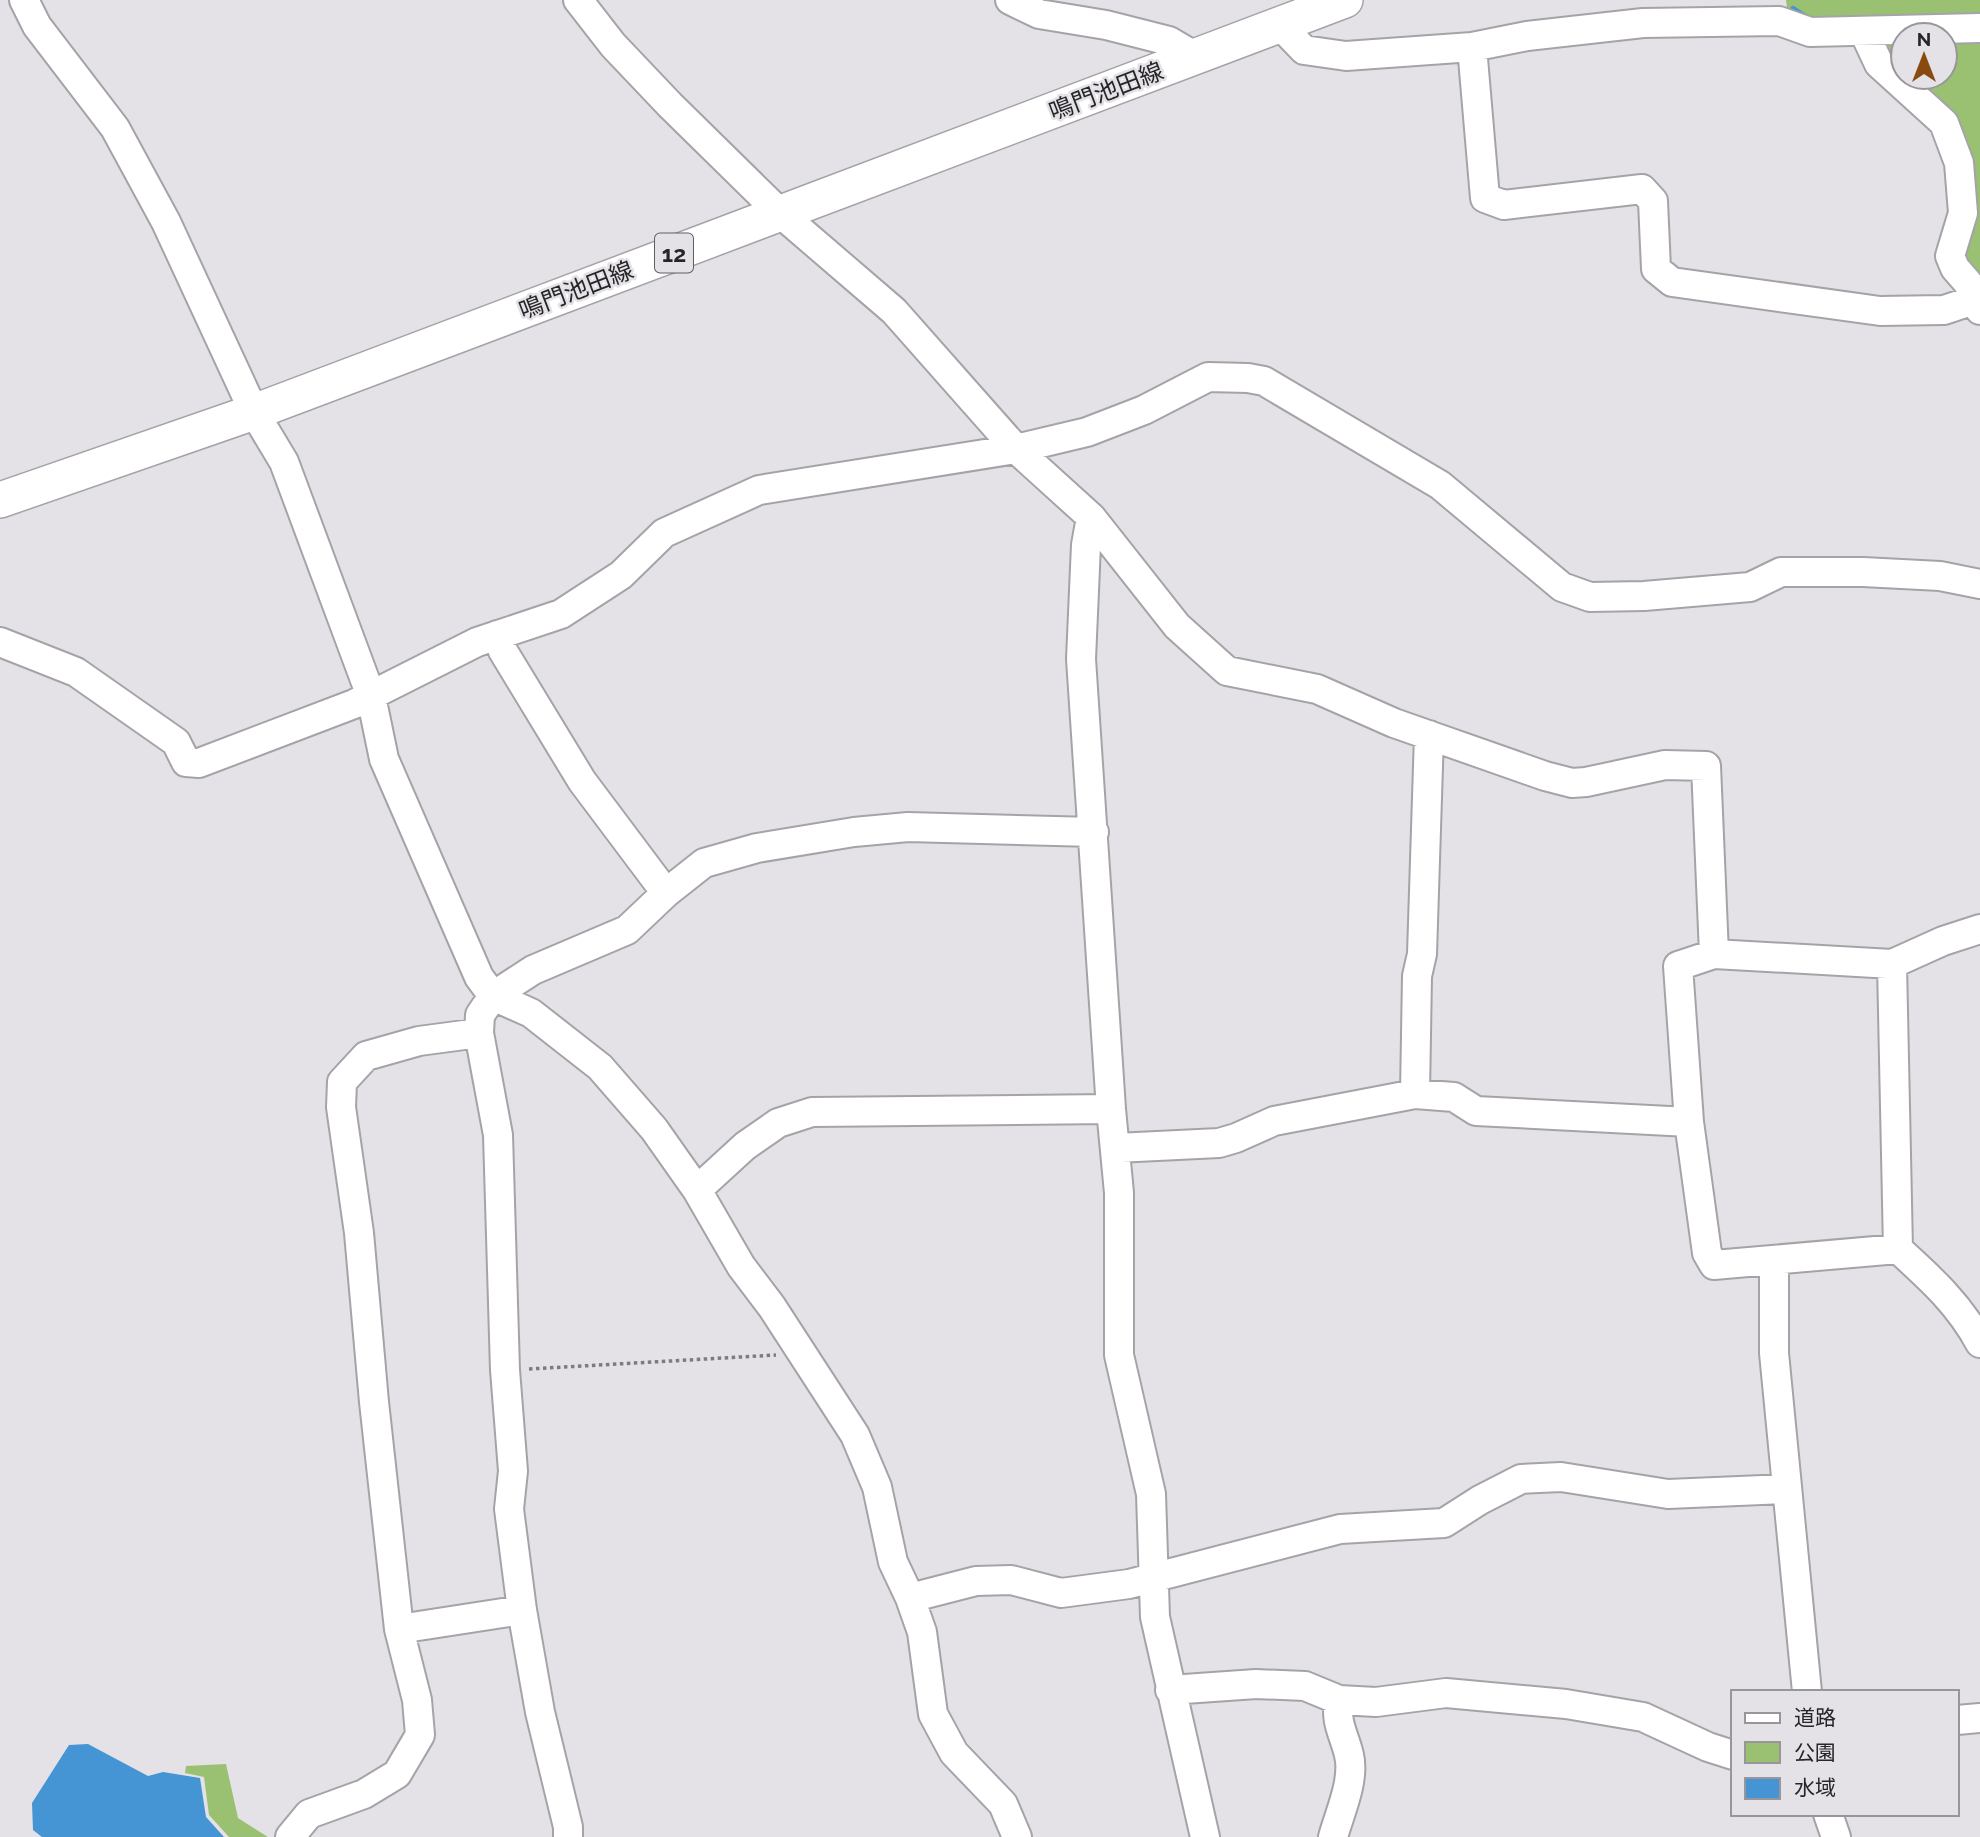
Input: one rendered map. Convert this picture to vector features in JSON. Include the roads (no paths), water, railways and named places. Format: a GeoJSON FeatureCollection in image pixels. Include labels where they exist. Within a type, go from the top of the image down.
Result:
{"type":"FeatureCollection","features":[{"type":"Feature","properties":{"kind":"main road","name":"鳴門池田線"},"geometry":{"type":"LineString","coordinates":[[0,500],[254,412],[1345,0]]}},
{"type":"Feature","properties":{"kind":"street"},"geometry":{"type":"LineString","coordinates":[[24,0],[37,26],[115,128],[166,222],[254,412],[284,462],[371,696],[384,759],[479,977],[493,996],[531,1013],[600,1067],[654,1129],[697,1190],[741,1266],[772,1307],[855,1435],[877,1487],[893,1562],[922,1632],[933,1714],[954,1753],[1003,1804],[1017,1837]]}},
{"type":"Feature","properties":{"kind":"street"},"geometry":{"type":"LineString","coordinates":[[578,0],[613,45],[670,105],[780,213],[894,311],[1016,449],[1091,517],[1177,626],[1227,671],[1317,689],[1394,723],[1572,783],[1665,765],[1706,766],[1714,954]]}},
{"type":"Feature","properties":{"kind":"street"},"geometry":{"type":"LineString","coordinates":[[1010,0],[1039,14],[1106,25],[1169,41],[1196,57]]}},
{"type":"Feature","properties":{"kind":"street"},"geometry":{"type":"LineString","coordinates":[[1281,26],[1304,50],[1346,56],[1472,47],[1527,36],[1777,11],[1810,32],[1980,28]]}},
{"type":"Feature","properties":{"kind":"street"},"geometry":{"type":"LineString","coordinates":[[1472,47],[1485,198],[1504,205],[1642,189],[1653,201],[1656,270],[1672,282],[1880,311],[1944,310],[1979,303],[1950,256],[1963,213],[1959,163],[1944,122],[1879,64],[1864,32]]}},
{"type":"Feature","properties":{"kind":"street"},"geometry":{"type":"LineString","coordinates":[[0,642],[76,672],[176,742],[186,762],[199,763],[371,696],[477,642],[561,614],[621,575],[664,533],[759,490],[1016,449],[1087,432],[1144,411],[1208,377],[1248,378],[1264,381],[1275,387],[1440,485],[1562,587],[1590,597],[1644,596],[1750,587],[1781,572],[1940,576],[1980,584]]}},
{"type":"Feature","properties":{"kind":"street"},"geometry":{"type":"LineString","coordinates":[[1091,517],[1086,545],[1081,659],[1086,759],[1094,832],[1111,1109],[1119,1193],[1119,1355],[1151,1494],[1155,1617],[1205,1837]]}},
{"type":"Feature","properties":{"kind":"street"},"geometry":{"type":"LineString","coordinates":[[497,635],[503,651],[582,780],[666,894]]}},
{"type":"Feature","properties":{"kind":"street"},"geometry":{"type":"LineString","coordinates":[[1415,1094],[1417,976],[1422,954],[1429,735]]}},
{"type":"Feature","properties":{"kind":"street"},"geometry":{"type":"LineString","coordinates":[[568,1837],[568,1827],[540,1712],[522,1610],[509,1509],[513,1471],[505,1370],[498,1135],[478,1033],[480,1015],[493,996],[533,970],[626,930],[704,863],[757,848],[854,832],[908,827],[1094,832]]}},
{"type":"Feature","properties":{"kind":"street"},"geometry":{"type":"LineString","coordinates":[[1898,1249],[1714,1265],[1707,1253],[1689,1122],[1678,966],[1714,954],[1892,964],[1943,941],[1980,929]]}},
{"type":"Feature","properties":{"kind":"street"},"geometry":{"type":"LineString","coordinates":[[1892,964],[1898,1249],[1937,1284],[1958,1308],[1980,1343]]}},
{"type":"Feature","properties":{"kind":"street"},"geometry":{"type":"LineString","coordinates":[[290,1837],[309,1814],[364,1794],[397,1774],[420,1735],[417,1700],[399,1629],[359,1233],[341,1107],[342,1082],[366,1056],[419,1041],[478,1033]]}},
{"type":"Feature","properties":{"kind":"street"},"geometry":{"type":"LineString","coordinates":[[1115,1148],[1219,1143],[1274,1121],[1415,1094],[1454,1097],[1476,1111],[1689,1122]]}},
{"type":"Feature","properties":{"kind":"street"},"geometry":{"type":"LineString","coordinates":[[697,1190],[745,1146],[779,1123],[812,1112],[1111,1109]]}},
{"type":"Feature","properties":{"kind":"street"},"geometry":{"type":"LineString","coordinates":[[1774,1260],[1774,1353],[1807,1690]]}},
{"type":"Feature","properties":{"kind":"street"},"geometry":{"type":"LineString","coordinates":[[910,1598],[976,1581],[1011,1580],[1061,1593],[1129,1584],[1340,1529],[1444,1523],[1480,1500],[1521,1479],[1561,1477],[1668,1494],[1787,1489]]}},
{"type":"Feature","properties":{"kind":"street"},"geometry":{"type":"LineString","coordinates":[[399,1629],[522,1610]]}},
{"type":"Feature","properties":{"kind":"street"},"geometry":{"type":"LineString","coordinates":[[1170,1690],[1256,1684],[1305,1686],[1339,1700],[1376,1702],[1446,1693],[1566,1704],[1643,1717],[1708,1747],[1731,1754]]}},
{"type":"Feature","properties":{"kind":"street"},"geometry":{"type":"LineString","coordinates":[[1333,1837],[1349,1783],[1350,1756],[1340,1734],[1339,1700]]}},
{"type":"Feature","properties":{"kind":"street"},"geometry":{"type":"LineString","coordinates":[[1959,1720],[1980,1718]]}},
{"type":"Feature","properties":{"kind":"street"},"geometry":{"type":"LineString","coordinates":[[1829,1816],[1836,1837]]}},
{"type":"Feature","properties":{"kind":"water"},"geometry":{"type":"Polygon","coordinates":[[[88,1744],[148,1776],[163,1772],[200,1778],[206,1817],[224,1837],[42,1837],[33,1830],[32,1803],[69,1745],[88,1744]]]}},
{"type":"Feature","properties":{"kind":"waterway"},"geometry":{"type":"LineString","coordinates":[[1793,9],[1807,18]]}}]}
